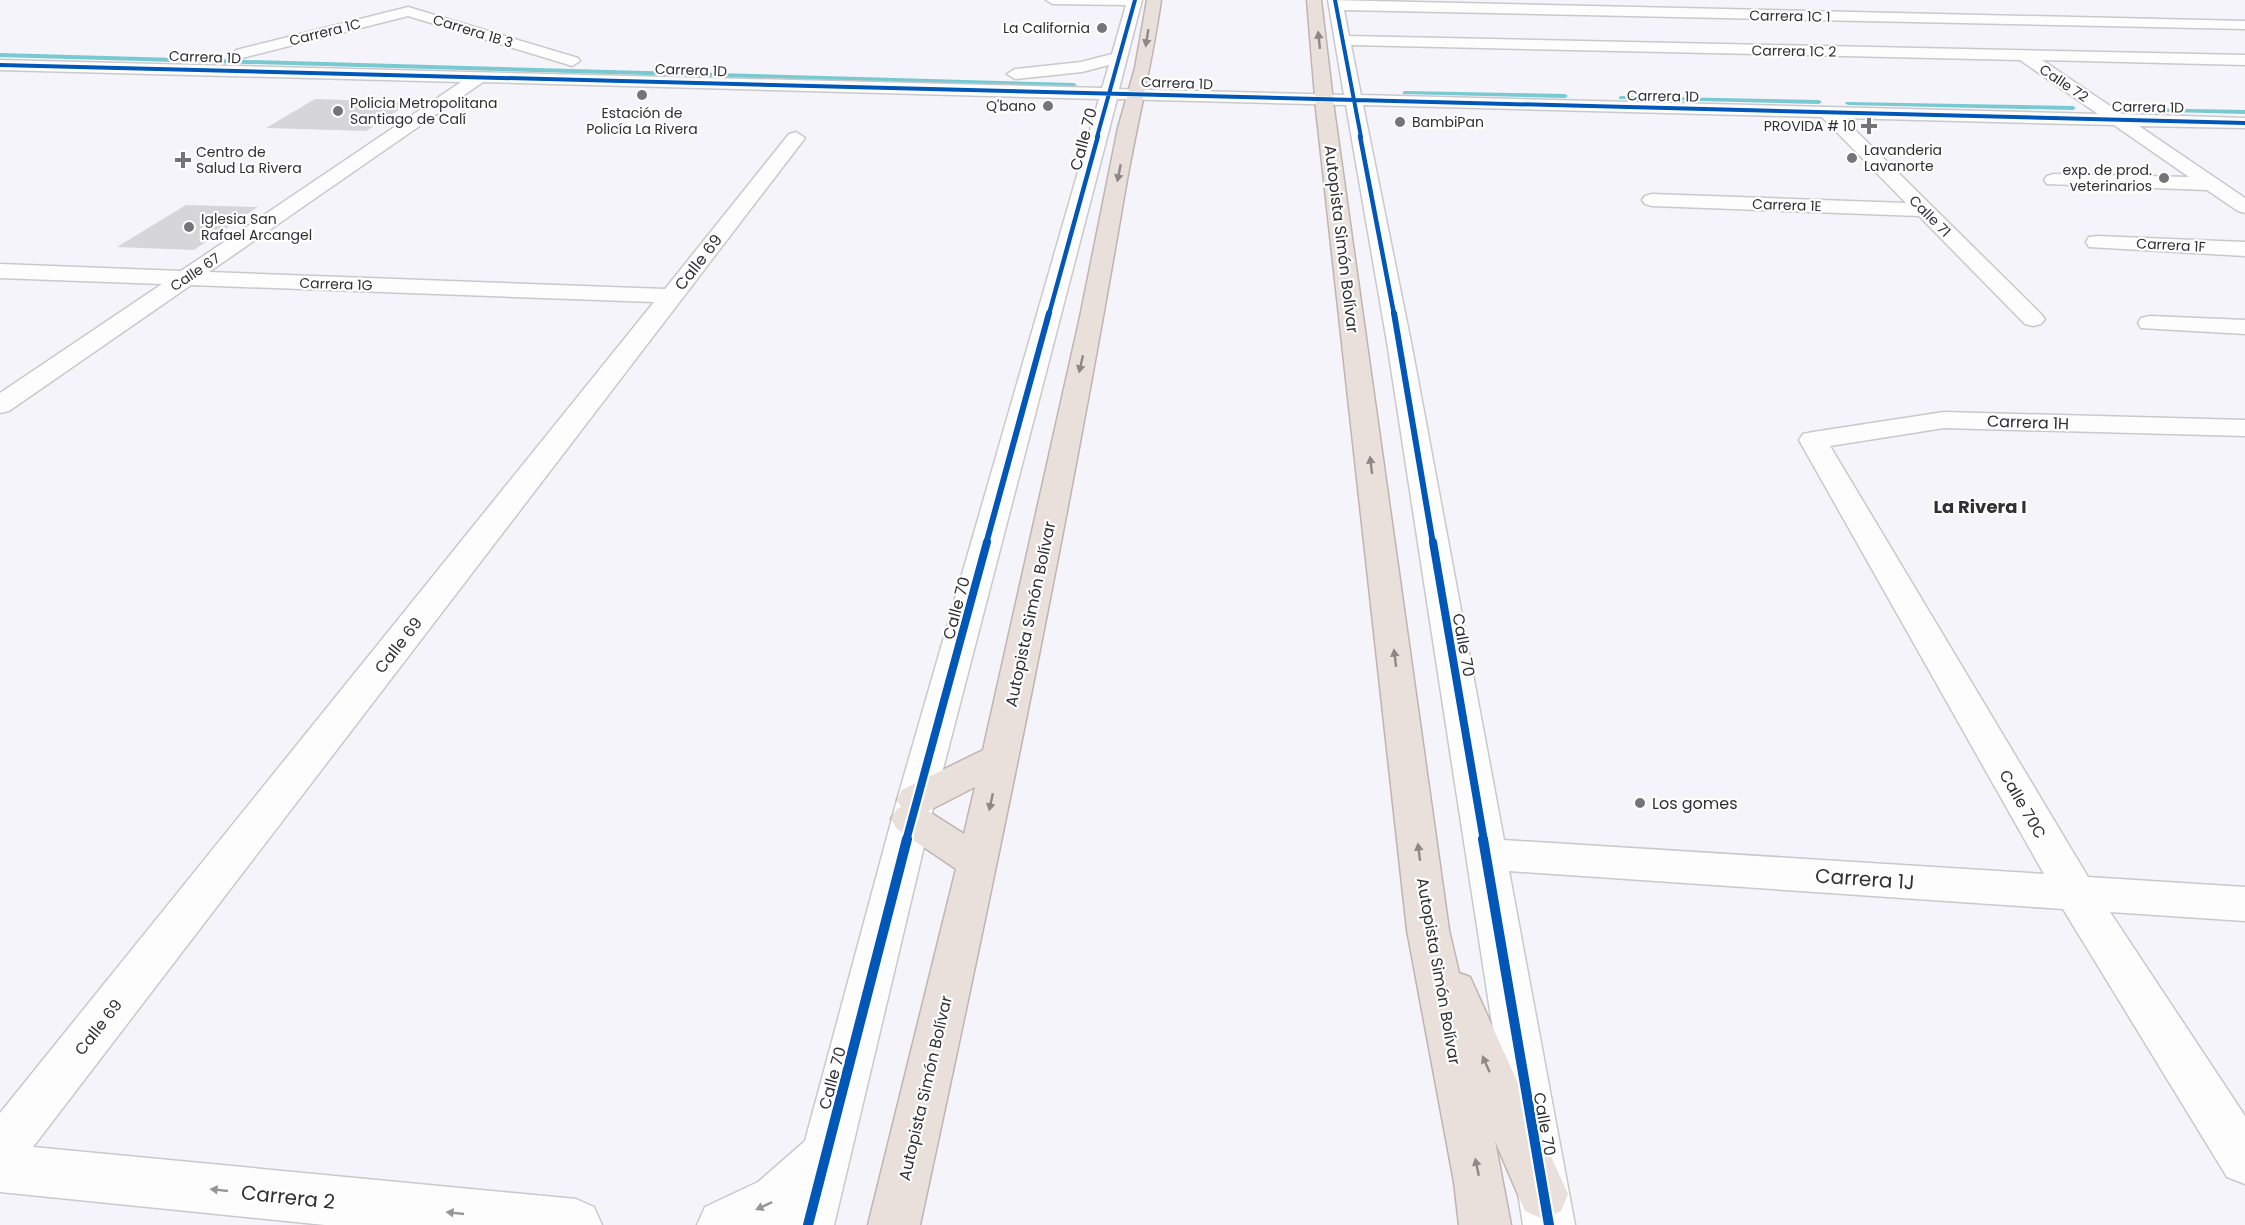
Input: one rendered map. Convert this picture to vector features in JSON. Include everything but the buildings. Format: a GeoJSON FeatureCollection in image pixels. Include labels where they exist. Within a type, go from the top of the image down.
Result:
{"type":"FeatureCollection","features":[{"type":"Feature","properties":{"kind":"highway","name":"Autopista Simón Bolívar"},"geometry":{"type":"LineString","coordinates":[[894,1225],[1001,757],[1092,317],[1127,97],[1154,0]]}},
{"type":"Feature","properties":{"kind":"highway","name":"Autopista Simón Bolívar"},"geometry":{"type":"LineString","coordinates":[[1314,0],[1339,88],[1333,166],[1428,930],[1479,1182],[1485,1225]]}},
{"type":"Feature","properties":{"kind":"highway"},"geometry":{"type":"LineString","coordinates":[[978,863],[913,810],[1001,757]]}},
{"type":"Feature","properties":{"kind":"highway"},"geometry":{"type":"LineString","coordinates":[[1428,930],[1546,1210]]}},
{"type":"Feature","properties":{"kind":"street"},"geometry":{"type":"LineString","coordinates":[[1053,0],[1135,1]]}},
{"type":"Feature","properties":{"kind":"street"},"geometry":{"type":"LineString","coordinates":[[1649,0],[1691,49]]}},
{"type":"Feature","properties":{"kind":"street","name":"Calle 72"},"geometry":{"type":"LineString","coordinates":[[1943,0],[2090,100]]}},
{"type":"Feature","properties":{"kind":"street","name":"Calle 70"},"geometry":{"type":"LineString","coordinates":[[808,1225],[882,942],[913,810],[1127,97],[1119,57],[1135,1]]}},
{"type":"Feature","properties":{"kind":"street","name":"Calle 70"},"geometry":{"type":"LineString","coordinates":[[1335,3],[1343,40],[1339,88],[1368,167],[1546,1210]]}},
{"type":"Feature","properties":{"kind":"street","name":"Carrera 1C 1"},"geometry":{"type":"LineString","coordinates":[[1335,3],[1660,13],[2245,25]]}},
{"type":"Feature","properties":{"kind":"street","name":"Carrera 1B 3"},"geometry":{"type":"LineString","coordinates":[[408,11],[578,62],[507,60],[538,51]]}},
{"type":"Feature","properties":{"kind":"street","name":"Carrera 1C"},"geometry":{"type":"LineString","coordinates":[[233,53],[408,11]]}},
{"type":"Feature","properties":{"kind":"street","name":"Carrera 1C 2"},"geometry":{"type":"LineString","coordinates":[[1343,40],[2245,60]]}},
{"type":"Feature","properties":{"kind":"street","name":"Carrera 1D"},"geometry":{"type":"LineString","coordinates":[[233,53],[299,54]]}},
{"type":"Feature","properties":{"kind":"street","name":"Carrera 1D"},"geometry":{"type":"LineString","coordinates":[[1119,57],[1082,68],[1009,73],[1127,97]]}},
{"type":"Feature","properties":{"kind":"street","name":"Carrera 1D"},"geometry":{"type":"LineString","coordinates":[[0,65],[1127,97],[1339,88],[1828,113],[2120,111],[2245,123]]}},
{"type":"Feature","properties":{"kind":"street","name":"Calle 67"},"geometry":{"type":"LineString","coordinates":[[0,405],[478,78]]}},
{"type":"Feature","properties":{"kind":"street","name":"Carrera 1D"},"geometry":{"type":"LineString","coordinates":[[2060,100],[2090,100],[2120,111]]}},
{"type":"Feature","properties":{"kind":"street"},"geometry":{"type":"LineString","coordinates":[[2120,111],[2212,184],[2245,207]]}},
{"type":"Feature","properties":{"kind":"street","name":"Calle 71"},"geometry":{"type":"LineString","coordinates":[[1828,113],[2033,319]]}},
{"type":"Feature","properties":{"kind":"street","name":"Calle 69"},"geometry":{"type":"LineString","coordinates":[[0,1151],[796,138]]}},
{"type":"Feature","properties":{"kind":"street"},"geometry":{"type":"LineString","coordinates":[[1333,166],[1368,167]]}},
{"type":"Feature","properties":{"kind":"street"},"geometry":{"type":"LineString","coordinates":[[2054,180],[2245,185]]}},
{"type":"Feature","properties":{"kind":"street","name":"Carrera 1E"},"geometry":{"type":"LineString","coordinates":[[1652,200],[1923,210]]}},
{"type":"Feature","properties":{"kind":"street","name":"Carrera 1F"},"geometry":{"type":"LineString","coordinates":[[2097,242],[2245,249]]}},
{"type":"Feature","properties":{"kind":"street","name":"Carrera 1G"},"geometry":{"type":"LineString","coordinates":[[0,271],[672,297]]}},
{"type":"Feature","properties":{"kind":"street"},"geometry":{"type":"LineString","coordinates":[[2150,323],[2245,327]]}},
{"type":"Feature","properties":{"kind":"street","name":"Carrera 1H"},"geometry":{"type":"LineString","coordinates":[[1813,440],[1944,420],[2245,428]]}},
{"type":"Feature","properties":{"kind":"street","name":"Calle 70C"},"geometry":{"type":"LineString","coordinates":[[1813,440],[2075,892],[2245,1160]]}},
{"type":"Feature","properties":{"kind":"street","name":"Carrera 1J"},"geometry":{"type":"LineString","coordinates":[[1485,854],[2245,904]]}},
{"type":"Feature","properties":{"kind":"street"},"geometry":{"type":"LineString","coordinates":[[723,1225],[776,1200],[825,1156]]}},
{"type":"Feature","properties":{"kind":"street","name":"Carrera 2"},"geometry":{"type":"LineString","coordinates":[[0,1168],[576,1225]]}},
{"type":"Feature","properties":{"kind":"waterway"},"geometry":{"type":"LineString","coordinates":[[0,55],[1074,85]]}},
{"type":"Feature","properties":{"kind":"waterway"},"geometry":{"type":"LineString","coordinates":[[1404,93],[1565,96]]}},
{"type":"Feature","properties":{"kind":"waterway"},"geometry":{"type":"LineString","coordinates":[[1621,98],[1819,102]]}},
{"type":"Feature","properties":{"kind":"waterway"},"geometry":{"type":"LineString","coordinates":[[1848,103],[2073,108]]}},
{"type":"Feature","properties":{"kind":"waterway"},"geometry":{"type":"LineString","coordinates":[[2134,109],[2245,112]]}},
{"type":"Feature","properties":{"kind":"cycle path"},"geometry":{"type":"LineString","coordinates":[[808,1225],[882,942],[916,800],[1135,0]]}},
{"type":"Feature","properties":{"kind":"cycle path"},"geometry":{"type":"LineString","coordinates":[[1335,0],[1399,342],[1549,1225]]}},
{"type":"Feature","properties":{"kind":"cycle path"},"geometry":{"type":"LineString","coordinates":[[0,65],[2245,123]]}},
{"type":"Feature","properties":{"kind":"place","name":"La California"},"geometry":{"type":"Point","coordinates":[1102,28]}},
{"type":"Feature","properties":{"kind":"place","name":"Estación de Policía La Rivera"},"geometry":{"type":"Point","coordinates":[642,95]}},
{"type":"Feature","properties":{"kind":"place","name":"Q'bano"},"geometry":{"type":"Point","coordinates":[1048,106]}},
{"type":"Feature","properties":{"kind":"place","name":"Policia Metropolitana Santiago de Calí"},"geometry":{"type":"Point","coordinates":[338,111]}},
{"type":"Feature","properties":{"kind":"place","name":"BambiPan"},"geometry":{"type":"Point","coordinates":[1400,122]}},
{"type":"Feature","properties":{"kind":"place","name":"PROVIDA # 10"},"geometry":{"type":"Point","coordinates":[1869,126]}},
{"type":"Feature","properties":{"kind":"place","name":"Lavanderia Lavanorte"},"geometry":{"type":"Point","coordinates":[1852,158]}},
{"type":"Feature","properties":{"kind":"place","name":"Centro de Salud La Rivera"},"geometry":{"type":"Point","coordinates":[183,160]}},
{"type":"Feature","properties":{"kind":"place","name":"exp. de prod. veterinarios"},"geometry":{"type":"Point","coordinates":[2164,178]}},
{"type":"Feature","properties":{"kind":"place","name":"Iglesia San Rafael Arcangel"},"geometry":{"type":"Point","coordinates":[189,227]}},
{"type":"Feature","properties":{"kind":"place","name":"Los gomes"},"geometry":{"type":"Point","coordinates":[1640,803]}},
{"type":"Feature","properties":{"kind":"district","name":"La Rivera I"},"geometry":{"type":"Point","coordinates":[1980,507]}}]}
